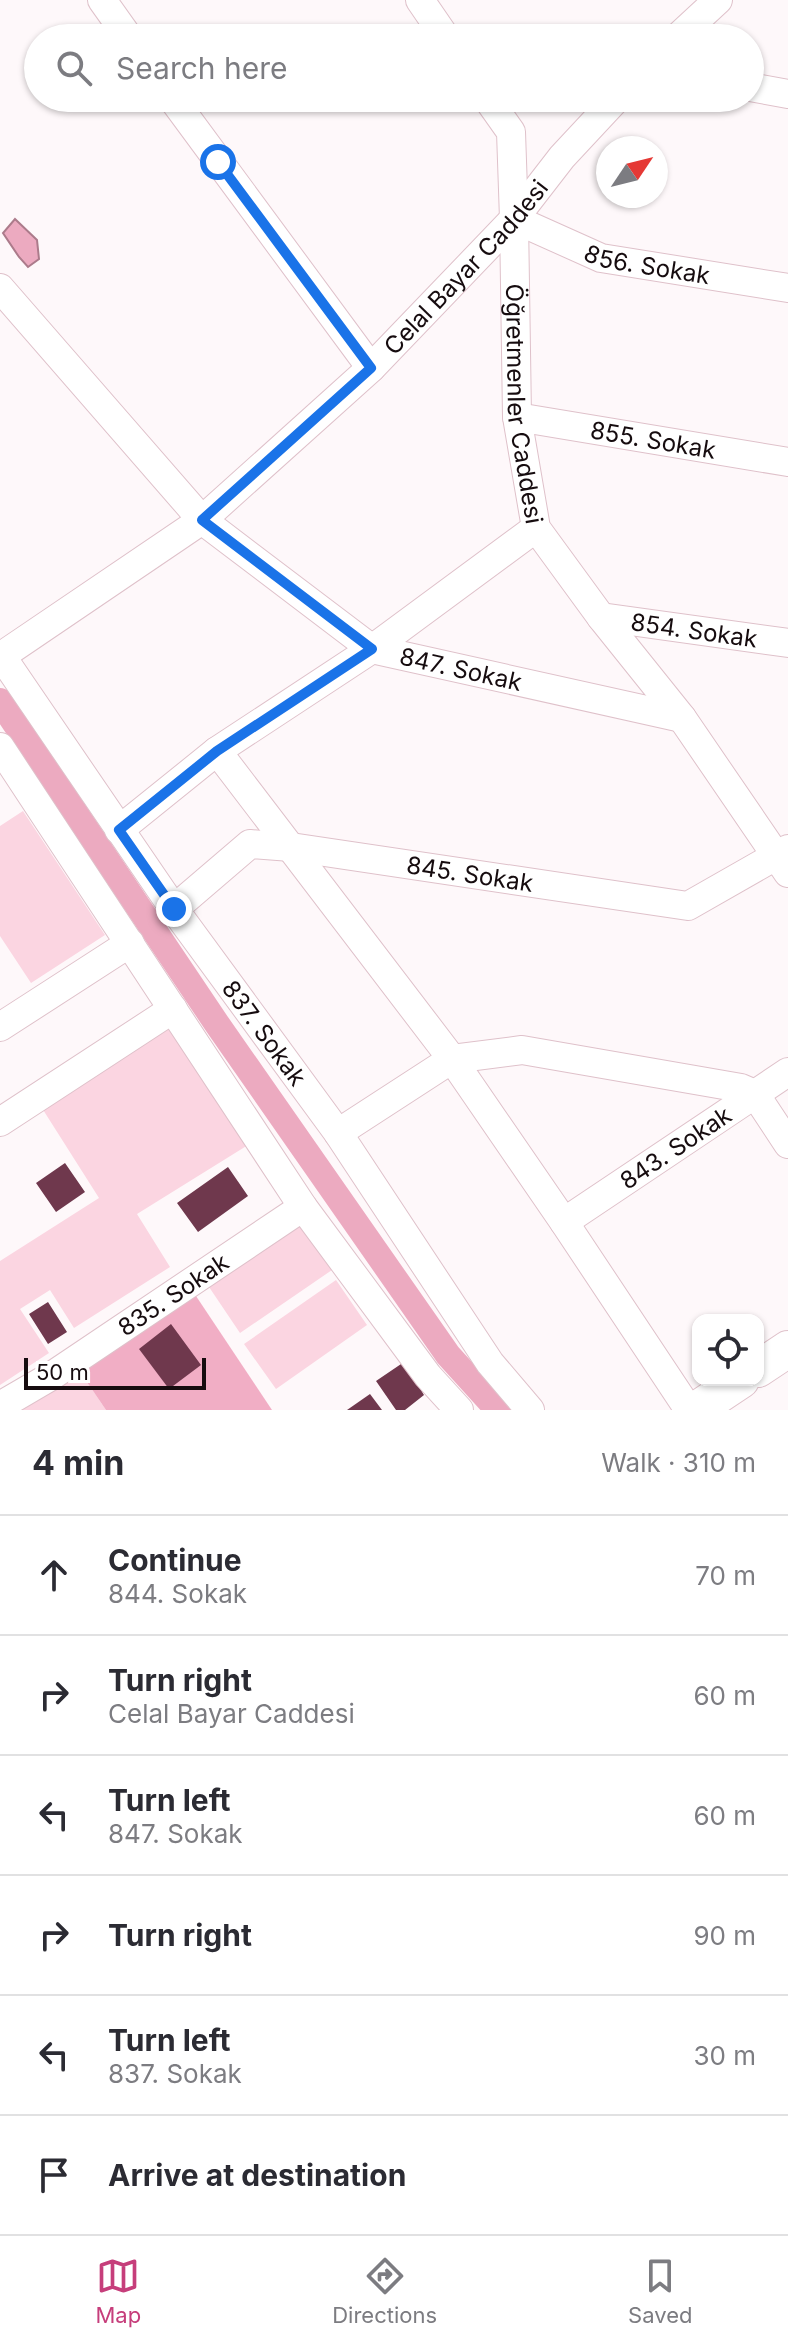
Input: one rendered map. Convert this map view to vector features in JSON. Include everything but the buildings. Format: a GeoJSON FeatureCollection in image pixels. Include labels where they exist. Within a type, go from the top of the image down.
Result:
{"type":"FeatureCollection","features":[{"type":"Feature","properties":{"kind":"main road"},"geometry":{"type":"LineString","coordinates":[[764,1365],[788,1349]]}},
{"type":"Feature","properties":{"kind":"main road"},"geometry":{"type":"LineString","coordinates":[[696,1410],[732,1386]]}},
{"type":"Feature","properties":{"kind":"street"},"geometry":{"type":"LineString","coordinates":[[102,0],[119,24]]}},
{"type":"Feature","properties":{"kind":"street"},"geometry":{"type":"LineString","coordinates":[[420,0],[436,24]]}},
{"type":"Feature","properties":{"kind":"street"},"geometry":{"type":"LineString","coordinates":[[692,24],[718,0]]}},
{"type":"Feature","properties":{"kind":"street"},"geometry":{"type":"LineString","coordinates":[[764,90],[788,94]]}},
{"type":"Feature","properties":{"kind":"street"},"geometry":{"type":"LineString","coordinates":[[182,112],[371,368]]}},
{"type":"Feature","properties":{"kind":"street","name":"Öğretmenler Caddesi"},"geometry":{"type":"LineString","coordinates":[[497,112],[511,132],[517,417],[536,528],[601,617],[682,718],[784,859]]}},
{"type":"Feature","properties":{"kind":"street","name":"Celal Bayar Caddesi"},"geometry":{"type":"LineString","coordinates":[[0,655],[202,520],[371,368],[514,219],[562,157],[604,112]]}},
{"type":"Feature","properties":{"kind":"street","name":"856. Sokak"},"geometry":{"type":"LineString","coordinates":[[514,219],[601,258],[788,288]]}},
{"type":"Feature","properties":{"kind":"street","name":"847. Sokak"},"geometry":{"type":"LineString","coordinates":[[0,288],[202,520],[372,649],[682,718]]}},
{"type":"Feature","properties":{"kind":"street","name":"855. Sokak"},"geometry":{"type":"LineString","coordinates":[[517,417],[788,462]]}},
{"type":"Feature","properties":{"kind":"street"},"geometry":{"type":"LineString","coordinates":[[119,830],[217,751],[372,649],[536,528]]}},
{"type":"Feature","properties":{"kind":"street","name":"854. Sokak"},"geometry":{"type":"LineString","coordinates":[[601,617],[788,643]]}},
{"type":"Feature","properties":{"kind":"street","name":"837. Sokak"},"geometry":{"type":"LineString","coordinates":[[0,655],[174,909],[338,1133],[490,1363],[530,1410]]}},
{"type":"Feature","properties":{"kind":"street"},"geometry":{"type":"LineString","coordinates":[[0,747],[303,1207],[428,1376],[459,1410]]}},
{"type":"Feature","properties":{"kind":"street"},"geometry":{"type":"LineString","coordinates":[[217,751],[452,1059],[689,1410]]}},
{"type":"Feature","properties":{"kind":"street","name":"845. Sokak"},"geometry":{"type":"LineString","coordinates":[[174,909],[250,844],[291,847],[688,906],[784,859]]}},
{"type":"Feature","properties":{"kind":"street"},"geometry":{"type":"LineString","coordinates":[[0,1027],[130,943]]}},
{"type":"Feature","properties":{"kind":"street"},"geometry":{"type":"LineString","coordinates":[[0,1122],[173,1009]]}},
{"type":"Feature","properties":{"kind":"street"},"geometry":{"type":"LineString","coordinates":[[338,1133],[452,1059],[522,1050],[741,1088],[755,1094],[788,1144]]}},
{"type":"Feature","properties":{"kind":"street","name":"843. Sokak"},"geometry":{"type":"LineString","coordinates":[[564,1222],[788,1072]]}},
{"type":"Feature","properties":{"kind":"street","name":"835. Sokak"},"geometry":{"type":"LineString","coordinates":[[0,1406],[53,1375],[303,1207]]}},
{"type":"Feature","properties":{"kind":"shaded area"},"geometry":{"type":"Polygon","coordinates":[[[15,219],[37,240],[39,259],[28,267],[3,233],[15,219]]]}},
{"type":"Feature","properties":{"kind":"shaded area"},"geometry":{"type":"Polygon","coordinates":[[[23,811],[105,935],[31,983],[0,936],[0,826],[23,811]]]}},
{"type":"Feature","properties":{"kind":"shaded area"},"geometry":{"type":"Polygon","coordinates":[[[171,1023],[248,1145],[137,1214],[170,1267],[74,1328],[50,1290],[20,1309],[49,1353],[0,1385],[0,1261],[99,1198],[40,1105],[171,1023]]]}},
{"type":"Feature","properties":{"kind":"shaded area"},"geometry":{"type":"Polygon","coordinates":[[[301,1224],[332,1270],[240,1333],[209,1287],[301,1224]]]}},
{"type":"Feature","properties":{"kind":"shaded area"},"geometry":{"type":"Polygon","coordinates":[[[336,1280],[367,1325],[276,1389],[244,1344],[336,1280]]]}},
{"type":"Feature","properties":{"kind":"shaded area"},"geometry":{"type":"Polygon","coordinates":[[[192,1290],[272,1410],[106,1410],[76,1366],[192,1290]]]}},
{"type":"Feature","properties":{"kind":"shaded area"},"geometry":{"type":"Polygon","coordinates":[[[76,1366],[106,1410],[10,1410],[76,1366]]]}},
{"type":"Feature","properties":{"kind":"waterway"},"geometry":{"type":"LineString","coordinates":[[0,701],[217,1024],[448,1355],[498,1410]]}},
{"type":"Feature","properties":{"kind":"route"},"geometry":{"type":"LineString","coordinates":[[174,909],[119,830],[217,751],[372,649],[202,520],[371,368],[218,162]]}}]}
